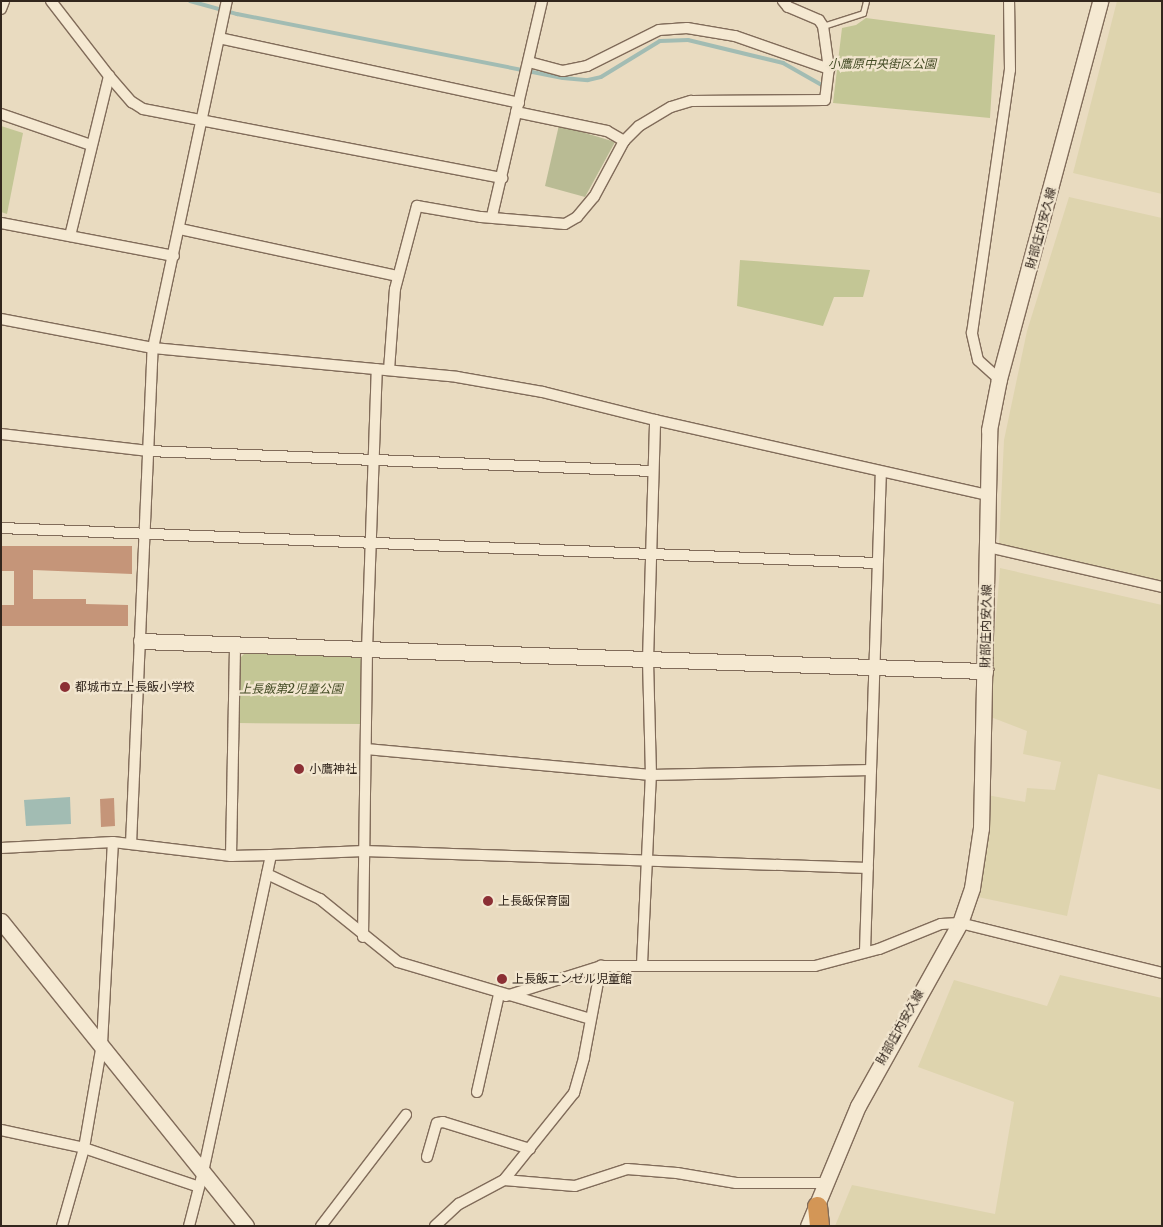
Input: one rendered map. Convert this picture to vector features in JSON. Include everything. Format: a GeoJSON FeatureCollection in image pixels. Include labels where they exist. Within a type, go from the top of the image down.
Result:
{"type":"FeatureCollection","features":[{"type":"Feature","properties":{"kind":"highway"},"geometry":{"type":"LineString","coordinates":[[817,1206],[819,1226]]}},
{"type":"Feature","properties":{"kind":"main road","name":"財部庄内安久線"},"geometry":{"type":"LineString","coordinates":[[808,1226],[858,1106],[883,1058],[960,923],[978,860],[985,671],[989,430],[999,379],[1100,1]]}},
{"type":"Feature","properties":{"kind":"main road"},"geometry":{"type":"LineString","coordinates":[[141,641],[874,669],[985,671]]}},
{"type":"Feature","properties":{"kind":"main road"},"geometry":{"type":"LineString","coordinates":[[1,921],[102,1044],[203,1172],[235,1219],[246,1226]]}},
{"type":"Feature","properties":{"kind":"street"},"geometry":{"type":"LineString","coordinates":[[1,9],[4,1]]}},
{"type":"Feature","properties":{"kind":"street"},"geometry":{"type":"LineString","coordinates":[[51,1],[109,76],[132,102],[143,109],[201,118],[502,178]]}},
{"type":"Feature","properties":{"kind":"street"},"geometry":{"type":"LineString","coordinates":[[131,844],[153,348],[180,229],[201,118],[227,1]]}},
{"type":"Feature","properties":{"kind":"street"},"geometry":{"type":"LineString","coordinates":[[492,216],[525,80],[541,1]]}},
{"type":"Feature","properties":{"kind":"street"},"geometry":{"type":"LineString","coordinates":[[389,370],[398,276],[417,206],[565,224],[577,217],[594,197],[624,141],[639,126],[671,107],[692,101],[825,100],[829,69],[823,26],[819,20],[788,8],[783,1]]}},
{"type":"Feature","properties":{"kind":"street"},"geometry":{"type":"LineString","coordinates":[[999,379],[978,360],[972,333],[1010,70],[1009,1]]}},
{"type":"Feature","properties":{"kind":"street"},"geometry":{"type":"LineString","coordinates":[[529,62],[563,71],[587,66],[659,30],[687,28],[735,36],[829,69]]}},
{"type":"Feature","properties":{"kind":"street"},"geometry":{"type":"LineString","coordinates":[[219,38],[518,108],[607,131],[624,141]]}},
{"type":"Feature","properties":{"kind":"street"},"geometry":{"type":"LineString","coordinates":[[70,236],[109,76]]}},
{"type":"Feature","properties":{"kind":"street"},"geometry":{"type":"LineString","coordinates":[[1,114],[91,145]]}},
{"type":"Feature","properties":{"kind":"street"},"geometry":{"type":"LineString","coordinates":[[1,222],[174,256]]}},
{"type":"Feature","properties":{"kind":"street"},"geometry":{"type":"LineString","coordinates":[[180,229],[398,276]]}},
{"type":"Feature","properties":{"kind":"street"},"geometry":{"type":"LineString","coordinates":[[1,319],[153,348],[389,370],[543,392],[655,420],[989,496]]}},
{"type":"Feature","properties":{"kind":"street"},"geometry":{"type":"LineString","coordinates":[[363,937],[367,650],[377,369]]}},
{"type":"Feature","properties":{"kind":"street"},"geometry":{"type":"LineString","coordinates":[[642,964],[651,775],[648,660],[652,471],[655,420]]}},
{"type":"Feature","properties":{"kind":"street"},"geometry":{"type":"LineString","coordinates":[[1,434],[148,451],[652,471]]}},
{"type":"Feature","properties":{"kind":"street"},"geometry":{"type":"LineString","coordinates":[[865,951],[881,472]]}},
{"type":"Feature","properties":{"kind":"street"},"geometry":{"type":"LineString","coordinates":[[1,528],[877,563]]}},
{"type":"Feature","properties":{"kind":"street"},"geometry":{"type":"LineString","coordinates":[[988,547],[1162,587]]}},
{"type":"Feature","properties":{"kind":"street"},"geometry":{"type":"LineString","coordinates":[[231,856],[235,644]]}},
{"type":"Feature","properties":{"kind":"street"},"geometry":{"type":"LineString","coordinates":[[366,749],[651,775],[871,770]]}},
{"type":"Feature","properties":{"kind":"street"},"geometry":{"type":"LineString","coordinates":[[62,1226],[84,1148],[102,1044],[113,842]]}},
{"type":"Feature","properties":{"kind":"street"},"geometry":{"type":"LineString","coordinates":[[1,848],[113,842],[231,856],[364,851],[868,868]]}},
{"type":"Feature","properties":{"kind":"street"},"geometry":{"type":"LineString","coordinates":[[188,1226],[203,1172],[271,854]]}},
{"type":"Feature","properties":{"kind":"street"},"geometry":{"type":"LineString","coordinates":[[267,874],[320,899],[363,937],[398,962],[590,1020]]}},
{"type":"Feature","properties":{"kind":"street"},"geometry":{"type":"LineString","coordinates":[[503,995],[601,966],[642,964],[803,967],[865,951],[879,950],[941,924],[960,923],[1162,974]]}},
{"type":"Feature","properties":{"kind":"street"},"geometry":{"type":"LineString","coordinates":[[434,1226],[459,1204],[504,1180],[574,1093],[584,1058],[601,966]]}},
{"type":"Feature","properties":{"kind":"street"},"geometry":{"type":"LineString","coordinates":[[476,1092],[503,995]]}},
{"type":"Feature","properties":{"kind":"street"},"geometry":{"type":"LineString","coordinates":[[321,1226],[406,1115]]}},
{"type":"Feature","properties":{"kind":"street"},"geometry":{"type":"LineString","coordinates":[[427,1157],[437,1124],[443,1122],[530,1149]]}},
{"type":"Feature","properties":{"kind":"street"},"geometry":{"type":"LineString","coordinates":[[1,1130],[84,1148],[198,1187]]}},
{"type":"Feature","properties":{"kind":"street"},"geometry":{"type":"LineString","coordinates":[[504,1180],[575,1186],[627,1169],[676,1172],[736,1183],[826,1183]]}},
{"type":"Feature","properties":{"kind":"lane"},"geometry":{"type":"LineString","coordinates":[[823,26],[863,14],[866,1]]}},
{"type":"Feature","properties":{"kind":"shaded area"},"geometry":{"type":"Polygon","coordinates":[[[1117,1],[1162,1],[1162,194],[1073,173],[1117,1]]]}},
{"type":"Feature","properties":{"kind":"shaded area"},"geometry":{"type":"Polygon","coordinates":[[[1069,197],[1162,218],[1162,582],[999,545],[1004,440],[1027,331],[1069,197]]]}},
{"type":"Feature","properties":{"kind":"shaded area"},"geometry":{"type":"Polygon","coordinates":[[[1000,568],[1162,605],[1162,790],[1098,774],[1067,916],[978,897],[987,795],[1025,802],[1027,788],[1055,790],[1061,762],[1023,754],[1027,731],[988,716],[1000,568]]]}},
{"type":"Feature","properties":{"kind":"shaded area"},"geometry":{"type":"Polygon","coordinates":[[[1060,975],[1162,998],[1162,1226],[835,1226],[852,1185],[995,1214],[1014,1102],[918,1067],[954,980],[1047,1006],[1060,975]]]}},
{"type":"Feature","properties":{"kind":"green space","name":"小鷹原中央街区公園"},"geometry":{"type":"Polygon","coordinates":[[[866,18],[995,35],[990,118],[833,103],[842,28],[856,25],[866,18]]]}},
{"type":"Feature","properties":{"kind":"green space"},"geometry":{"type":"Polygon","coordinates":[[[559,125],[615,142],[585,197],[545,186],[559,125]]]}},
{"type":"Feature","properties":{"kind":"green space"},"geometry":{"type":"Polygon","coordinates":[[[1,126],[23,133],[7,214],[1,212],[1,126]]]}},
{"type":"Feature","properties":{"kind":"green space"},"geometry":{"type":"Polygon","coordinates":[[[740,260],[870,270],[863,297],[834,297],[823,326],[737,306],[740,260]]]}},
{"type":"Feature","properties":{"kind":"green space","name":"上長飯第2児童公園"},"geometry":{"type":"Polygon","coordinates":[[[245,653],[359,657],[363,661],[362,724],[238,723],[239,659],[245,653]]]}},
{"type":"Feature","properties":{"kind":"water"},"geometry":{"type":"Polygon","coordinates":[[[70,797],[71,824],[26,826],[24,800],[70,797]]]}},
{"type":"Feature","properties":{"kind":"building"},"geometry":{"type":"Polygon","coordinates":[[[1,546],[132,546],[132,574],[33,570],[33,599],[86,599],[86,604],[128,605],[128,626],[1,626],[1,605],[14,605],[14,571],[1,571],[1,546]]]}},
{"type":"Feature","properties":{"kind":"building"},"geometry":{"type":"Polygon","coordinates":[[[114,798],[115,826],[101,827],[100,799],[114,798]]]}},
{"type":"Feature","properties":{"kind":"waterway"},"geometry":{"type":"LineString","coordinates":[[190,1],[237,14],[563,78],[588,80],[601,77],[660,41],[688,40],[783,63],[820,84]]}},
{"type":"Feature","properties":{"kind":"place","name":"都城市立上長飯小学校"},"geometry":{"type":"Point","coordinates":[65,687]}},
{"type":"Feature","properties":{"kind":"place","name":"小鷹神社"},"geometry":{"type":"Point","coordinates":[299,769]}},
{"type":"Feature","properties":{"kind":"place","name":"上長飯保育園"},"geometry":{"type":"Point","coordinates":[488,901]}},
{"type":"Feature","properties":{"kind":"place","name":"上長飯エンゼル児童館"},"geometry":{"type":"Point","coordinates":[502,979]}}]}
